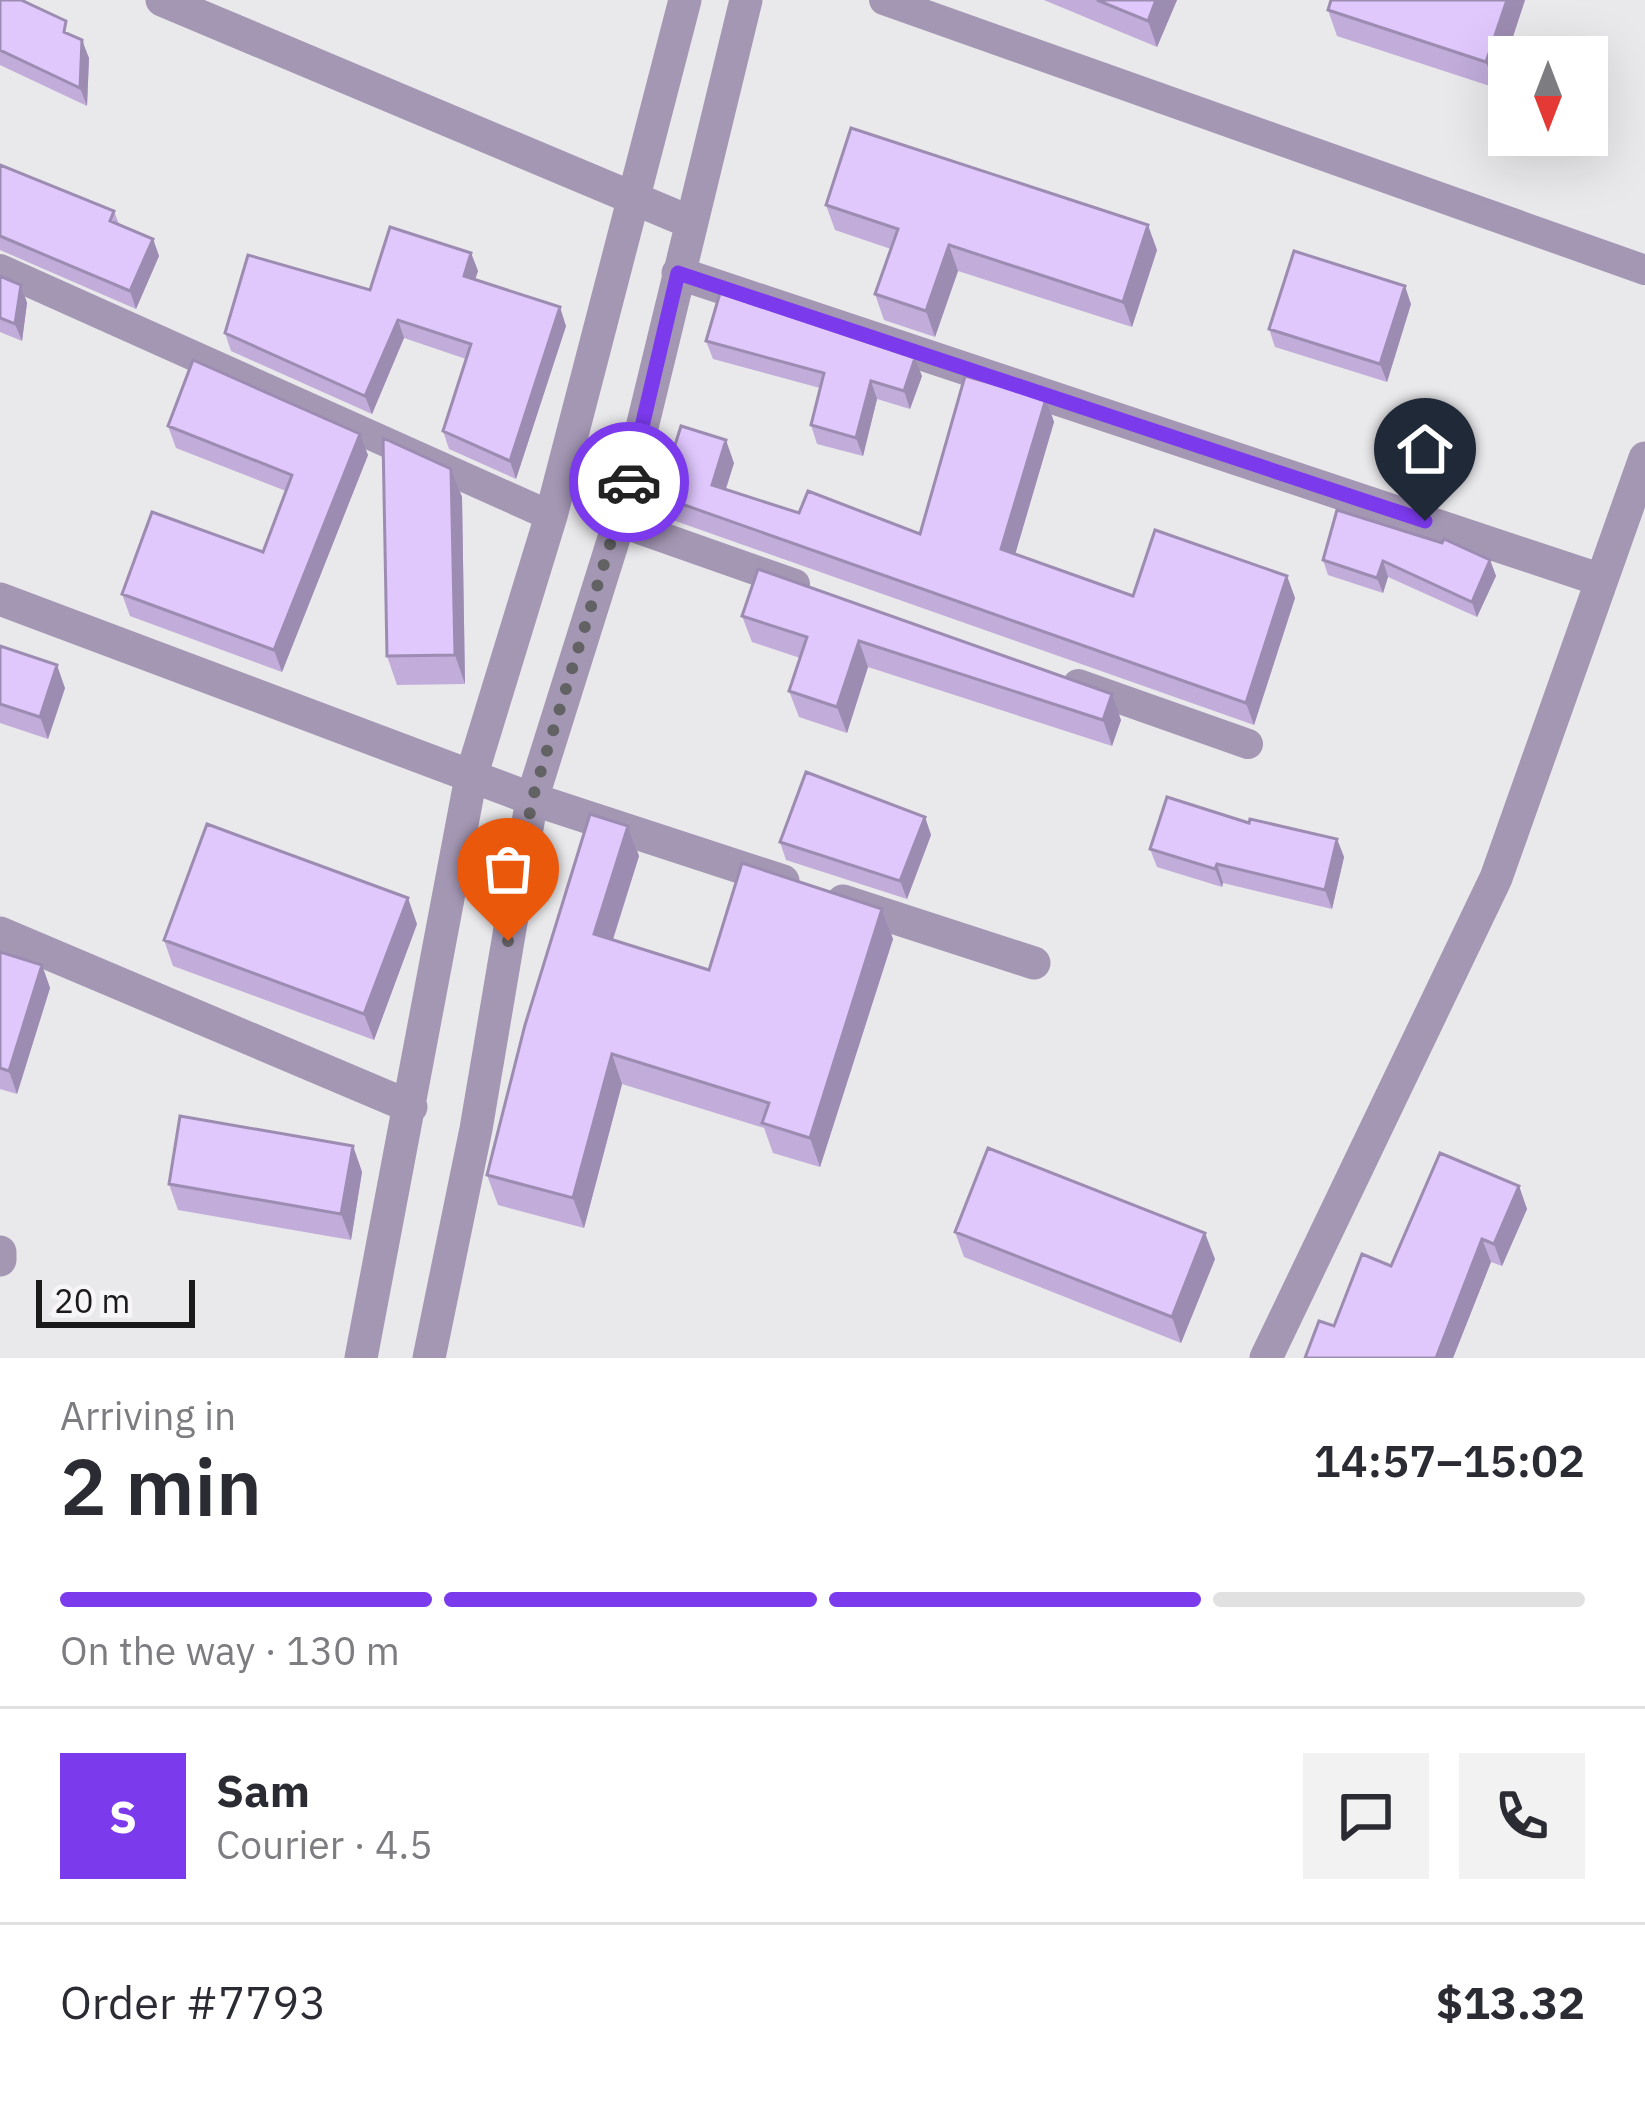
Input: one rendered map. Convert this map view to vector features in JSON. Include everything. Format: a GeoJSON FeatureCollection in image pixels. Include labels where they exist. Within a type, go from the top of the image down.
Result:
{"type":"FeatureCollection","features":[{"type":"Feature","properties":{"kind":"street"},"geometry":{"type":"LineString","coordinates":[[162,0],[690,222]]}},
{"type":"Feature","properties":{"kind":"street"},"geometry":{"type":"LineString","coordinates":[[361,1358],[471,777],[551,516],[685,0]]}},
{"type":"Feature","properties":{"kind":"street"},"geometry":{"type":"LineString","coordinates":[[429,1358],[476,1129],[532,800],[619,522],[746,0]]}},
{"type":"Feature","properties":{"kind":"street"},"geometry":{"type":"LineString","coordinates":[[678,273],[1601,580]]}},
{"type":"Feature","properties":{"kind":"street"},"geometry":{"type":"LineString","coordinates":[[1266,1358],[1496,878],[1645,458]]}},
{"type":"Feature","properties":{"kind":"street"},"geometry":{"type":"LineString","coordinates":[[0,599],[532,800],[1034,963]]}},
{"type":"Feature","properties":{"kind":"street"},"geometry":{"type":"LineString","coordinates":[[0,933],[411,1107]]}},
{"type":"Feature","properties":{"kind":"lane"},"geometry":{"type":"LineString","coordinates":[[884,0],[1645,269]]}},
{"type":"Feature","properties":{"kind":"lane"},"geometry":{"type":"LineString","coordinates":[[0,269],[551,516]]}},
{"type":"Feature","properties":{"kind":"lane"},"geometry":{"type":"LineString","coordinates":[[619,522],[821,594]]}},
{"type":"Feature","properties":{"kind":"lane"},"geometry":{"type":"LineString","coordinates":[[1046,673],[1247,744]]}},
{"type":"Feature","properties":{"kind":"building"},"geometry":{"type":"Polygon","coordinates":[[[0,0],[21,0],[66,21],[64,32],[82,40],[80,88],[0,50],[0,0]]]}},
{"type":"Feature","properties":{"kind":"building"},"geometry":{"type":"Polygon","coordinates":[[[1097,0],[1156,0],[1148,21],[1097,0]]]}},
{"type":"Feature","properties":{"kind":"building"},"geometry":{"type":"Polygon","coordinates":[[[1331,0],[1507,0],[1495,36],[1488,36],[1486,62],[1328,10],[1331,0]]]}},
{"type":"Feature","properties":{"kind":"building"},"geometry":{"type":"Polygon","coordinates":[[[851,128],[1148,225],[1123,302],[949,245],[926,311],[875,294],[898,229],[826,205],[851,128]]]}},
{"type":"Feature","properties":{"kind":"building"},"geometry":{"type":"Polygon","coordinates":[[[0,165],[114,211],[110,221],[153,239],[130,291],[0,236],[0,165]]]}},
{"type":"Feature","properties":{"kind":"building"},"geometry":{"type":"Polygon","coordinates":[[[390,227],[471,253],[464,276],[560,307],[510,461],[443,431],[471,344],[398,320],[365,396],[225,333],[248,255],[370,290],[390,227]]]}},
{"type":"Feature","properties":{"kind":"building"},"geometry":{"type":"Polygon","coordinates":[[[1294,251],[1405,286],[1380,364],[1269,329],[1294,251]]]}},
{"type":"Feature","properties":{"kind":"building"},"geometry":{"type":"Polygon","coordinates":[[[0,276],[21,285],[15,324],[0,318],[0,276]]]}},
{"type":"Feature","properties":{"kind":"building"},"geometry":{"type":"Polygon","coordinates":[[[720,293],[915,358],[904,391],[871,381],[856,438],[811,425],[824,373],[706,341],[720,293]]]}},
{"type":"Feature","properties":{"kind":"building"},"geometry":{"type":"Polygon","coordinates":[[[193,360],[360,434],[274,650],[122,594],[152,512],[263,552],[292,475],[168,426],[193,360]]]}},
{"type":"Feature","properties":{"kind":"building"},"geometry":{"type":"Polygon","coordinates":[[[965,376],[1046,399],[1001,549],[1133,596],[1155,530],[1287,576],[1246,703],[659,496],[681,426],[726,440],[712,485],[799,513],[808,491],[920,534],[965,376]]]}},
{"type":"Feature","properties":{"kind":"building"},"geometry":{"type":"Polygon","coordinates":[[[383,438],[451,469],[455,655],[387,656],[383,438]]]}},
{"type":"Feature","properties":{"kind":"building"},"geometry":{"type":"Polygon","coordinates":[[[1337,510],[1442,543],[1444,539],[1490,560],[1472,602],[1383,561],[1377,578],[1323,560],[1337,510]]]}},
{"type":"Feature","properties":{"kind":"building"},"geometry":{"type":"Polygon","coordinates":[[[758,569],[1112,694],[1103,720],[859,641],[837,707],[789,691],[807,637],[742,616],[758,569]]]}},
{"type":"Feature","properties":{"kind":"building"},"geometry":{"type":"Polygon","coordinates":[[[0,646],[57,665],[40,717],[0,704],[0,646]]]}},
{"type":"Feature","properties":{"kind":"building"},"geometry":{"type":"Polygon","coordinates":[[[806,772],[925,817],[900,881],[780,842],[806,772]]]}},
{"type":"Feature","properties":{"kind":"building"},"geometry":{"type":"Polygon","coordinates":[[[1167,797],[1249,823],[1250,819],[1337,839],[1325,890],[1217,864],[1215,869],[1150,849],[1167,797]]]}},
{"type":"Feature","properties":{"kind":"building"},"geometry":{"type":"Polygon","coordinates":[[[590,814],[628,826],[594,934],[709,970],[742,863],[882,909],[810,1138],[762,1123],[769,1103],[612,1054],[573,1198],[487,1175],[525,1025],[590,814]]]}},
{"type":"Feature","properties":{"kind":"building"},"geometry":{"type":"Polygon","coordinates":[[[207,824],[408,898],[364,1014],[164,940],[207,824]]]}},
{"type":"Feature","properties":{"kind":"building"},"geometry":{"type":"Polygon","coordinates":[[[0,952],[42,965],[9,1071],[0,1068],[0,952]]]}},
{"type":"Feature","properties":{"kind":"building"},"geometry":{"type":"Polygon","coordinates":[[[180,1116],[353,1146],[341,1214],[169,1184],[180,1116]]]}},
{"type":"Feature","properties":{"kind":"building"},"geometry":{"type":"Polygon","coordinates":[[[988,1148],[1205,1233],[1172,1317],[955,1232],[988,1148]]]}},
{"type":"Feature","properties":{"kind":"building"},"geometry":{"type":"Polygon","coordinates":[[[1440,1153],[1519,1186],[1494,1244],[1482,1239],[1436,1358],[1305,1358],[1319,1321],[1334,1326],[1362,1254],[1391,1266],[1440,1153]]]}},
{"type":"Feature","properties":{"kind":"way so far"},"geometry":{"type":"LineString","coordinates":[[508,941],[532,800],[629,482]]}},
{"type":"Feature","properties":{"kind":"route"},"geometry":{"type":"LineString","coordinates":[[629,482],[678,273],[1425,521]]}}]}
